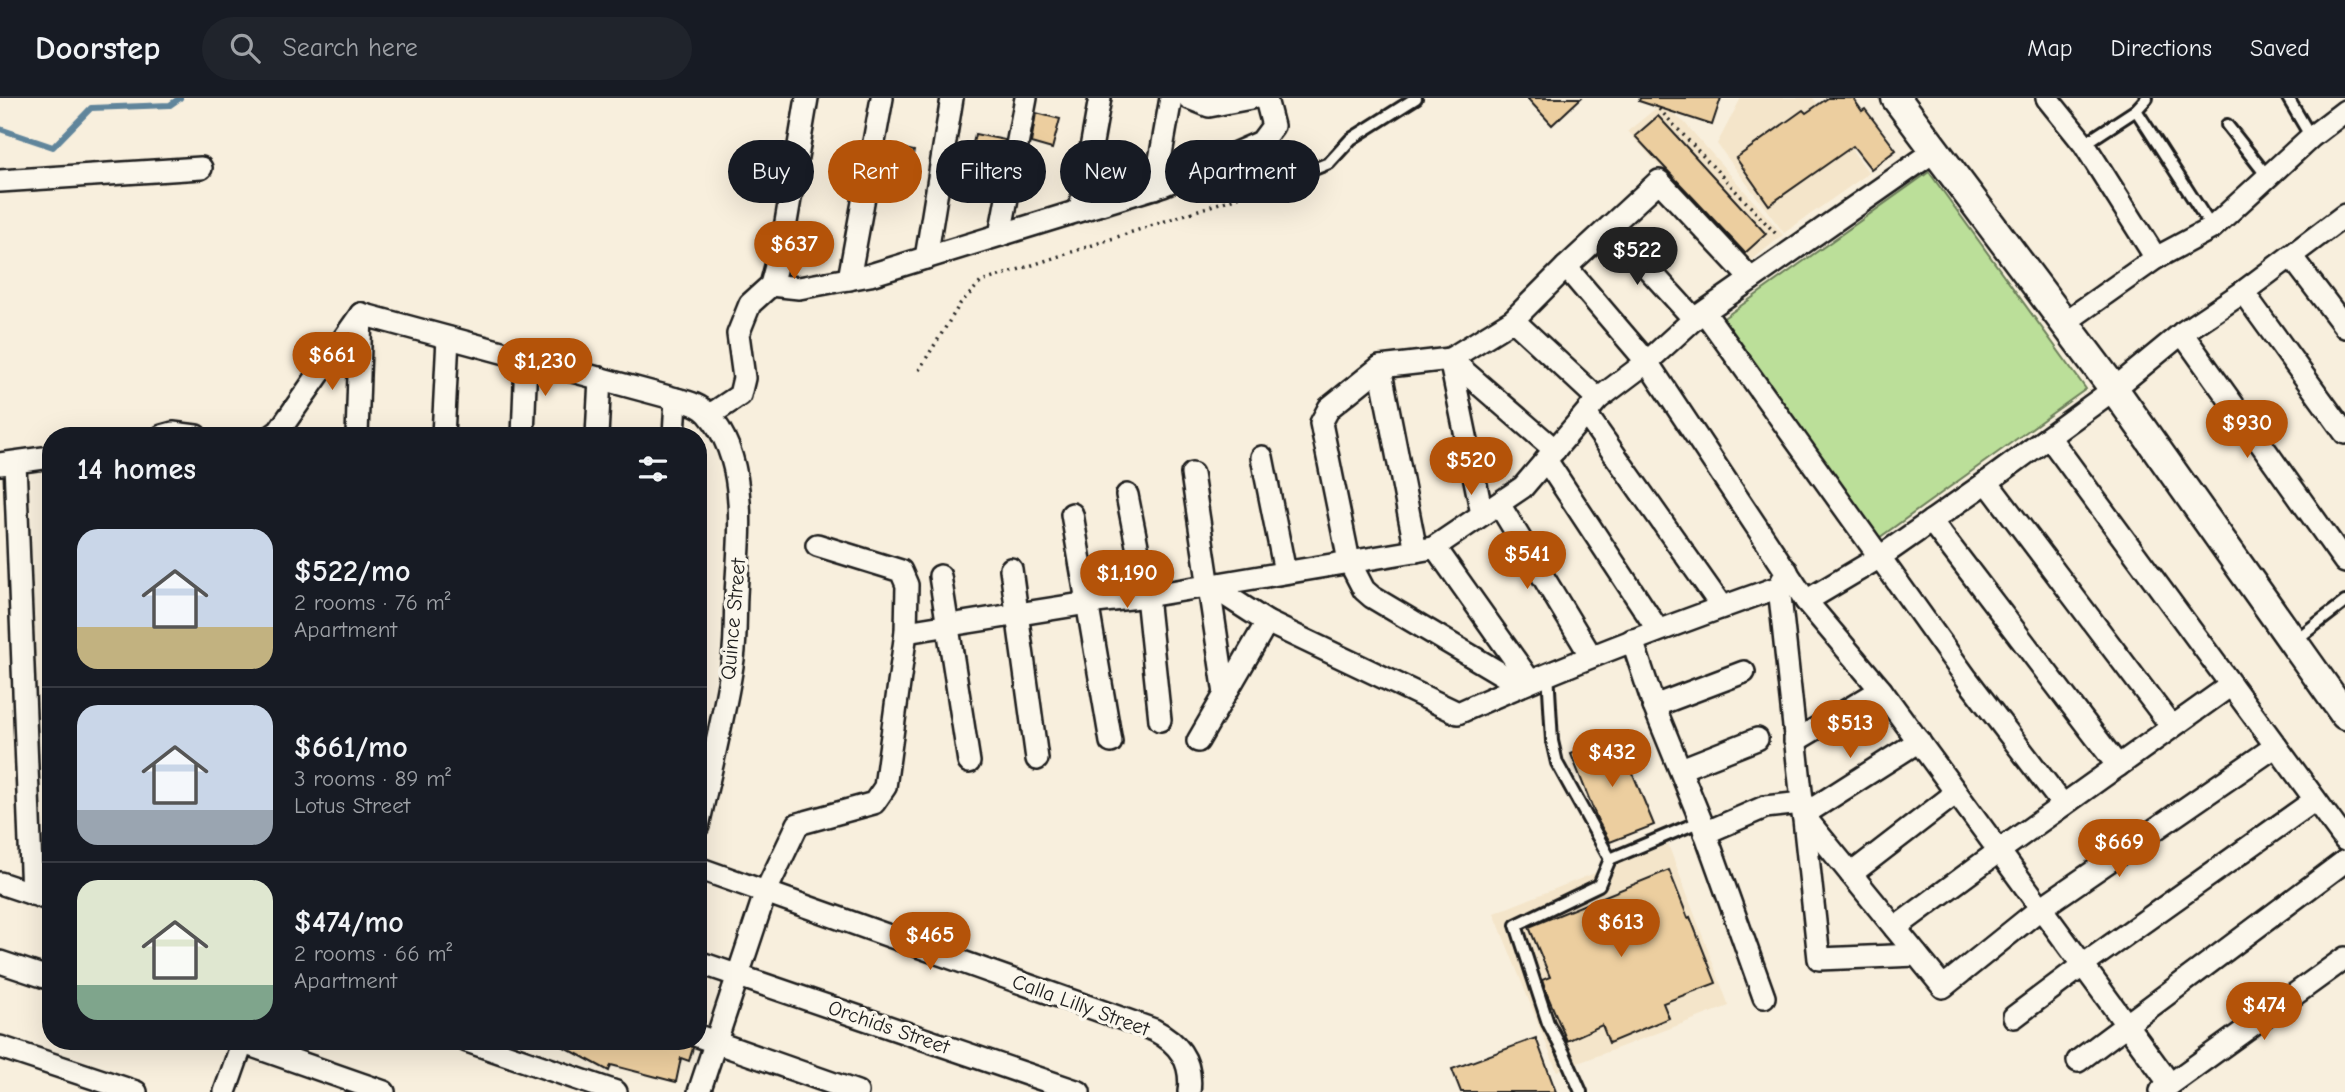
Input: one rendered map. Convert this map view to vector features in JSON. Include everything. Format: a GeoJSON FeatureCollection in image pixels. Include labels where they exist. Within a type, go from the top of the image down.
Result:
{"type":"FeatureCollection","features":[{"type":"Feature","properties":{"kind":"street"},"geometry":{"type":"LineString","coordinates":[[361,314],[676,398],[692,403],[710,415],[740,395],[744,378],[738,334],[750,304],[771,285],[783,240],[807,98]]}},
{"type":"Feature","properties":{"kind":"street"},"geometry":{"type":"LineString","coordinates":[[849,279],[881,98]]}},
{"type":"Feature","properties":{"kind":"street"},"geometry":{"type":"LineString","coordinates":[[926,258],[952,98]]}},
{"type":"Feature","properties":{"kind":"street"},"geometry":{"type":"LineString","coordinates":[[1000,234],[1026,98]]}},
{"type":"Feature","properties":{"kind":"street"},"geometry":{"type":"LineString","coordinates":[[1080,210],[1100,98]]}},
{"type":"Feature","properties":{"kind":"street"},"geometry":{"type":"LineString","coordinates":[[1155,188],[1171,98]]}},
{"type":"Feature","properties":{"kind":"street"},"geometry":{"type":"LineString","coordinates":[[1189,98],[1209,106],[1251,98]]}},
{"type":"Feature","properties":{"kind":"street"},"geometry":{"type":"LineString","coordinates":[[771,285],[799,288],[870,275],[1155,188],[1261,142],[1273,126],[1266,98]]}},
{"type":"Feature","properties":{"kind":"street"},"geometry":{"type":"LineString","coordinates":[[1896,98],[1915,111],[1936,150],[2114,389],[2345,715]]}},
{"type":"Feature","properties":{"kind":"street"},"geometry":{"type":"LineString","coordinates":[[2047,98],[2084,144],[2156,258]]}},
{"type":"Feature","properties":{"kind":"street"},"geometry":{"type":"LineString","coordinates":[[2064,323],[2156,258],[2212,228],[2311,137],[2345,111]]}},
{"type":"Feature","properties":{"kind":"street"},"geometry":{"type":"LineString","coordinates":[[905,632],[1147,596],[1426,549],[1523,487],[1592,407],[1699,316],[1936,150]]}},
{"type":"Feature","properties":{"kind":"street"},"geometry":{"type":"LineString","coordinates":[[0,181],[201,168]]}},
{"type":"Feature","properties":{"kind":"street"},"geometry":{"type":"LineString","coordinates":[[1532,679],[1372,597],[1364,590],[1349,561],[1321,423],[1329,408],[1380,367],[1450,359],[1513,320],[1659,181],[1751,279]]}},
{"type":"Feature","properties":{"kind":"street"},"geometry":{"type":"LineString","coordinates":[[1806,601],[1880,557],[1987,482],[2345,215]]}},
{"type":"Feature","properties":{"kind":"street"},"geometry":{"type":"LineString","coordinates":[[1610,227],[1699,316],[1880,557],[1966,679],[2063,805]]}},
{"type":"Feature","properties":{"kind":"street"},"geometry":{"type":"LineString","coordinates":[[2291,256],[2345,327]]}},
{"type":"Feature","properties":{"kind":"street"},"geometry":{"type":"LineString","coordinates":[[1566,267],[1647,362],[1783,579],[1806,601],[1881,690],[2127,1025],[2165,1088],[2345,958]]}},
{"type":"Feature","properties":{"kind":"street"},"geometry":{"type":"LineString","coordinates":[[2243,292],[2345,433]]}},
{"type":"Feature","properties":{"kind":"street"},"geometry":{"type":"LineString","coordinates":[[282,427],[361,314]]}},
{"type":"Feature","properties":{"kind":"street"},"geometry":{"type":"LineString","coordinates":[[357,427],[361,314]]}},
{"type":"Feature","properties":{"kind":"street"},"geometry":{"type":"LineString","coordinates":[[1513,320],[1592,407],[1723,607]]}},
{"type":"Feature","properties":{"kind":"street"},"geometry":{"type":"LineString","coordinates":[[2182,334],[2345,562]]}},
{"type":"Feature","properties":{"kind":"street"},"geometry":{"type":"LineString","coordinates":[[443,427],[447,338]]}},
{"type":"Feature","properties":{"kind":"street"},"geometry":{"type":"LineString","coordinates":[[523,427],[526,359]]}},
{"type":"Feature","properties":{"kind":"street"},"geometry":{"type":"LineString","coordinates":[[1450,359],[1550,455],[1658,630]]}},
{"type":"Feature","properties":{"kind":"street"},"geometry":{"type":"LineString","coordinates":[[1450,359],[1490,509],[1591,656]]}},
{"type":"Feature","properties":{"kind":"street"},"geometry":{"type":"LineString","coordinates":[[1380,367],[1426,549],[1532,679]]}},
{"type":"Feature","properties":{"kind":"street"},"geometry":{"type":"LineString","coordinates":[[597,427],[600,378]]}},
{"type":"Feature","properties":{"kind":"street"},"geometry":{"type":"LineString","coordinates":[[674,427],[676,398]]}},
{"type":"Feature","properties":{"kind":"street","name":"Quince Street"},"geometry":{"type":"LineString","coordinates":[[707,783],[733,658],[739,539],[739,502],[734,466],[723,437],[710,415]]}},
{"type":"Feature","properties":{"kind":"street"},"geometry":{"type":"LineString","coordinates":[[2049,437],[2345,841]]}},
{"type":"Feature","properties":{"kind":"street"},"geometry":{"type":"LineString","coordinates":[[1262,457],[1285,572]]}},
{"type":"Feature","properties":{"kind":"street"},"geometry":{"type":"LineString","coordinates":[[0,883],[41,897],[7,463],[42,458]]}},
{"type":"Feature","properties":{"kind":"street"},"geometry":{"type":"LineString","coordinates":[[1192,474],[1225,694]]}},
{"type":"Feature","properties":{"kind":"street"},"geometry":{"type":"LineString","coordinates":[[1987,482],[2172,727]]}},
{"type":"Feature","properties":{"kind":"street"},"geometry":{"type":"LineString","coordinates":[[1127,495],[1147,596],[1160,720]]}},
{"type":"Feature","properties":{"kind":"street"},"geometry":{"type":"LineString","coordinates":[[1072,514],[1111,742]]}},
{"type":"Feature","properties":{"kind":"street"},"geometry":{"type":"LineString","coordinates":[[1931,522],[2118,766]]}},
{"type":"Feature","properties":{"kind":"street"},"geometry":{"type":"LineString","coordinates":[[817,545],[901,571],[907,584],[905,632],[885,787],[874,803],[800,822],[766,891],[737,976],[707,1039],[857,1092]]}},
{"type":"Feature","properties":{"kind":"street"},"geometry":{"type":"LineString","coordinates":[[1011,569],[1037,759]]}},
{"type":"Feature","properties":{"kind":"street"},"geometry":{"type":"LineString","coordinates":[[940,576],[969,762]]}},
{"type":"Feature","properties":{"kind":"street"},"geometry":{"type":"LineString","coordinates":[[1210,585],[1267,622],[1458,713],[1532,679],[1723,607],[1783,579]]}},
{"type":"Feature","properties":{"kind":"street"},"geometry":{"type":"LineString","coordinates":[[1783,579],[1796,741],[1819,959],[1917,955]]}},
{"type":"Feature","properties":{"kind":"street"},"geometry":{"type":"LineString","coordinates":[[1198,741],[1267,622]]}},
{"type":"Feature","properties":{"kind":"street"},"geometry":{"type":"LineString","coordinates":[[1632,640],[1654,706],[1703,827],[1764,997]]}},
{"type":"Feature","properties":{"kind":"street"},"geometry":{"type":"LineString","coordinates":[[1654,706],[1744,672]]}},
{"type":"Feature","properties":{"kind":"street"},"geometry":{"type":"LineString","coordinates":[[1895,928],[1999,850],[2231,685]]}},
{"type":"Feature","properties":{"kind":"street"},"geometry":{"type":"LineString","coordinates":[[1796,741],[1881,690]]}},
{"type":"Feature","properties":{"kind":"street"},"geometry":{"type":"LineString","coordinates":[[1681,769],[1756,739]]}},
{"type":"Feature","properties":{"kind":"street"},"geometry":{"type":"LineString","coordinates":[[1703,827],[1765,807],[1803,809],[1919,741]]}},
{"type":"Feature","properties":{"kind":"street"},"geometry":{"type":"LineString","coordinates":[[1803,809],[1851,874],[1943,987],[2041,908],[2276,746]]}},
{"type":"Feature","properties":{"kind":"street"},"geometry":{"type":"LineString","coordinates":[[1851,874],[1956,793]]}},
{"type":"Feature","properties":{"kind":"street"},"geometry":{"type":"LineString","coordinates":[[2014,1017],[2315,800]]}},
{"type":"Feature","properties":{"kind":"street"},"geometry":{"type":"LineString","coordinates":[[2078,1061],[2345,861]]}},
{"type":"Feature","properties":{"kind":"street","name":"Calla Lilly Street"},"geometry":{"type":"LineString","coordinates":[[707,871],[1154,1030],[1169,1038],[1180,1051],[1187,1065],[1189,1092]]}},
{"type":"Feature","properties":{"kind":"street"},"geometry":{"type":"LineString","coordinates":[[0,962],[42,976]]}},
{"type":"Feature","properties":{"kind":"street","name":"Orchids Street"},"geometry":{"type":"LineString","coordinates":[[707,965],[1079,1092]]}},
{"type":"Feature","properties":{"kind":"street"},"geometry":{"type":"LineString","coordinates":[[0,1047],[136,1092]]}},
{"type":"Feature","properties":{"kind":"street"},"geometry":{"type":"LineString","coordinates":[[225,1092],[238,1050]]}},
{"type":"Feature","properties":{"kind":"street"},"geometry":{"type":"LineString","coordinates":[[264,1050],[384,1092]]}},
{"type":"Feature","properties":{"kind":"street"},"geometry":{"type":"LineString","coordinates":[[493,1050],[616,1092]]}},
{"type":"Feature","properties":{"kind":"street"},"geometry":{"type":"LineString","coordinates":[[699,1092],[705,1050]]}},
{"type":"Feature","properties":{"kind":"lane"},"geometry":{"type":"LineString","coordinates":[[1320,167],[1329,163],[1351,139],[1416,98]]}},
{"type":"Feature","properties":{"kind":"lane"},"geometry":{"type":"LineString","coordinates":[[2084,144],[2136,110],[2147,98]]}},
{"type":"Feature","properties":{"kind":"lane"},"geometry":{"type":"LineString","coordinates":[[2288,98],[2311,137]]}},
{"type":"Feature","properties":{"kind":"lane"},"geometry":{"type":"LineString","coordinates":[[2136,110],[2212,228]]}},
{"type":"Feature","properties":{"kind":"lane"},"geometry":{"type":"LineString","coordinates":[[2227,125],[2267,176]]}},
{"type":"Feature","properties":{"kind":"lane"},"geometry":{"type":"LineString","coordinates":[[2293,642],[2345,602]]}},
{"type":"Feature","properties":{"kind":"lane"},"geometry":{"type":"LineString","coordinates":[[1532,679],[1557,763],[1611,859]]}},
{"type":"Feature","properties":{"kind":"lane"},"geometry":{"type":"LineString","coordinates":[[1581,1092],[1548,1023],[1516,925],[1599,885],[1611,859],[1703,827]]}},
{"type":"Feature","properties":{"kind":"path"},"geometry":{"type":"LineString","coordinates":[[1659,110],[1779,237]]}},
{"type":"Feature","properties":{"kind":"path"},"geometry":{"type":"LineString","coordinates":[[919,370],[960,304],[981,282],[1220,203]]}},
{"type":"Feature","properties":{"kind":"shaded area"},"geometry":{"type":"Polygon","coordinates":[[[1741,98],[1813,98],[1869,173],[1784,233],[1717,144],[1741,98]]]}},
{"type":"Feature","properties":{"kind":"shaded area"},"geometry":{"type":"Polygon","coordinates":[[[1660,105],[1684,122],[1783,235],[1747,264],[1628,131],[1660,105]]]}},
{"type":"Feature","properties":{"kind":"shaded area"},"geometry":{"type":"Polygon","coordinates":[[[1668,844],[1729,1006],[1557,1071],[1494,913],[1668,844]]]}},
{"type":"Feature","properties":{"kind":"green space"},"geometry":{"type":"Polygon","coordinates":[[[1929,172],[2086,389],[1876,540],[1718,322],[1929,172]]]}},
{"type":"Feature","properties":{"kind":"building"},"geometry":{"type":"Polygon","coordinates":[[[1527,98],[1581,98],[1552,125],[1527,98]]]}},
{"type":"Feature","properties":{"kind":"building"},"geometry":{"type":"Polygon","coordinates":[[[1640,98],[1721,98],[1712,125],[1639,101],[1640,98]]]}},
{"type":"Feature","properties":{"kind":"building"},"geometry":{"type":"Polygon","coordinates":[[[1828,98],[1853,98],[1862,111],[1865,109],[1896,150],[1871,169],[1853,146],[1769,205],[1736,158],[1803,110],[1806,113],[1828,98]]]}},
{"type":"Feature","properties":{"kind":"building"},"geometry":{"type":"Polygon","coordinates":[[[1036,113],[1060,119],[1052,149],[1046,147],[1046,140],[1032,140],[1036,113]]]}},
{"type":"Feature","properties":{"kind":"building"},"geometry":{"type":"Polygon","coordinates":[[[1658,116],[1766,234],[1745,253],[1635,136],[1658,116]]]}},
{"type":"Feature","properties":{"kind":"building"},"geometry":{"type":"Polygon","coordinates":[[[975,134],[1005,140],[974,140],[975,134]]]}},
{"type":"Feature","properties":{"kind":"building"},"geometry":{"type":"Polygon","coordinates":[[[1617,735],[1654,825],[1610,842],[1598,821],[1571,754],[1617,735]]]}},
{"type":"Feature","properties":{"kind":"building"},"geometry":{"type":"Polygon","coordinates":[[[1669,870],[1716,983],[1663,1003],[1669,1018],[1609,1043],[1602,1025],[1567,1041],[1542,980],[1550,977],[1529,927],[1669,870]]]}},
{"type":"Feature","properties":{"kind":"building"},"geometry":{"type":"Polygon","coordinates":[[[1536,1038],[1556,1092],[1461,1092],[1452,1069],[1536,1038]]]}},
{"type":"Feature","properties":{"kind":"building"},"geometry":{"type":"Polygon","coordinates":[[[570,1050],[692,1050],[689,1061],[681,1058],[676,1082],[611,1065],[609,1071],[570,1050]]]}},
{"type":"Feature","properties":{"kind":"waterway"},"geometry":{"type":"LineString","coordinates":[[0,129],[53,147],[91,108],[170,105],[180,98]]}}]}
